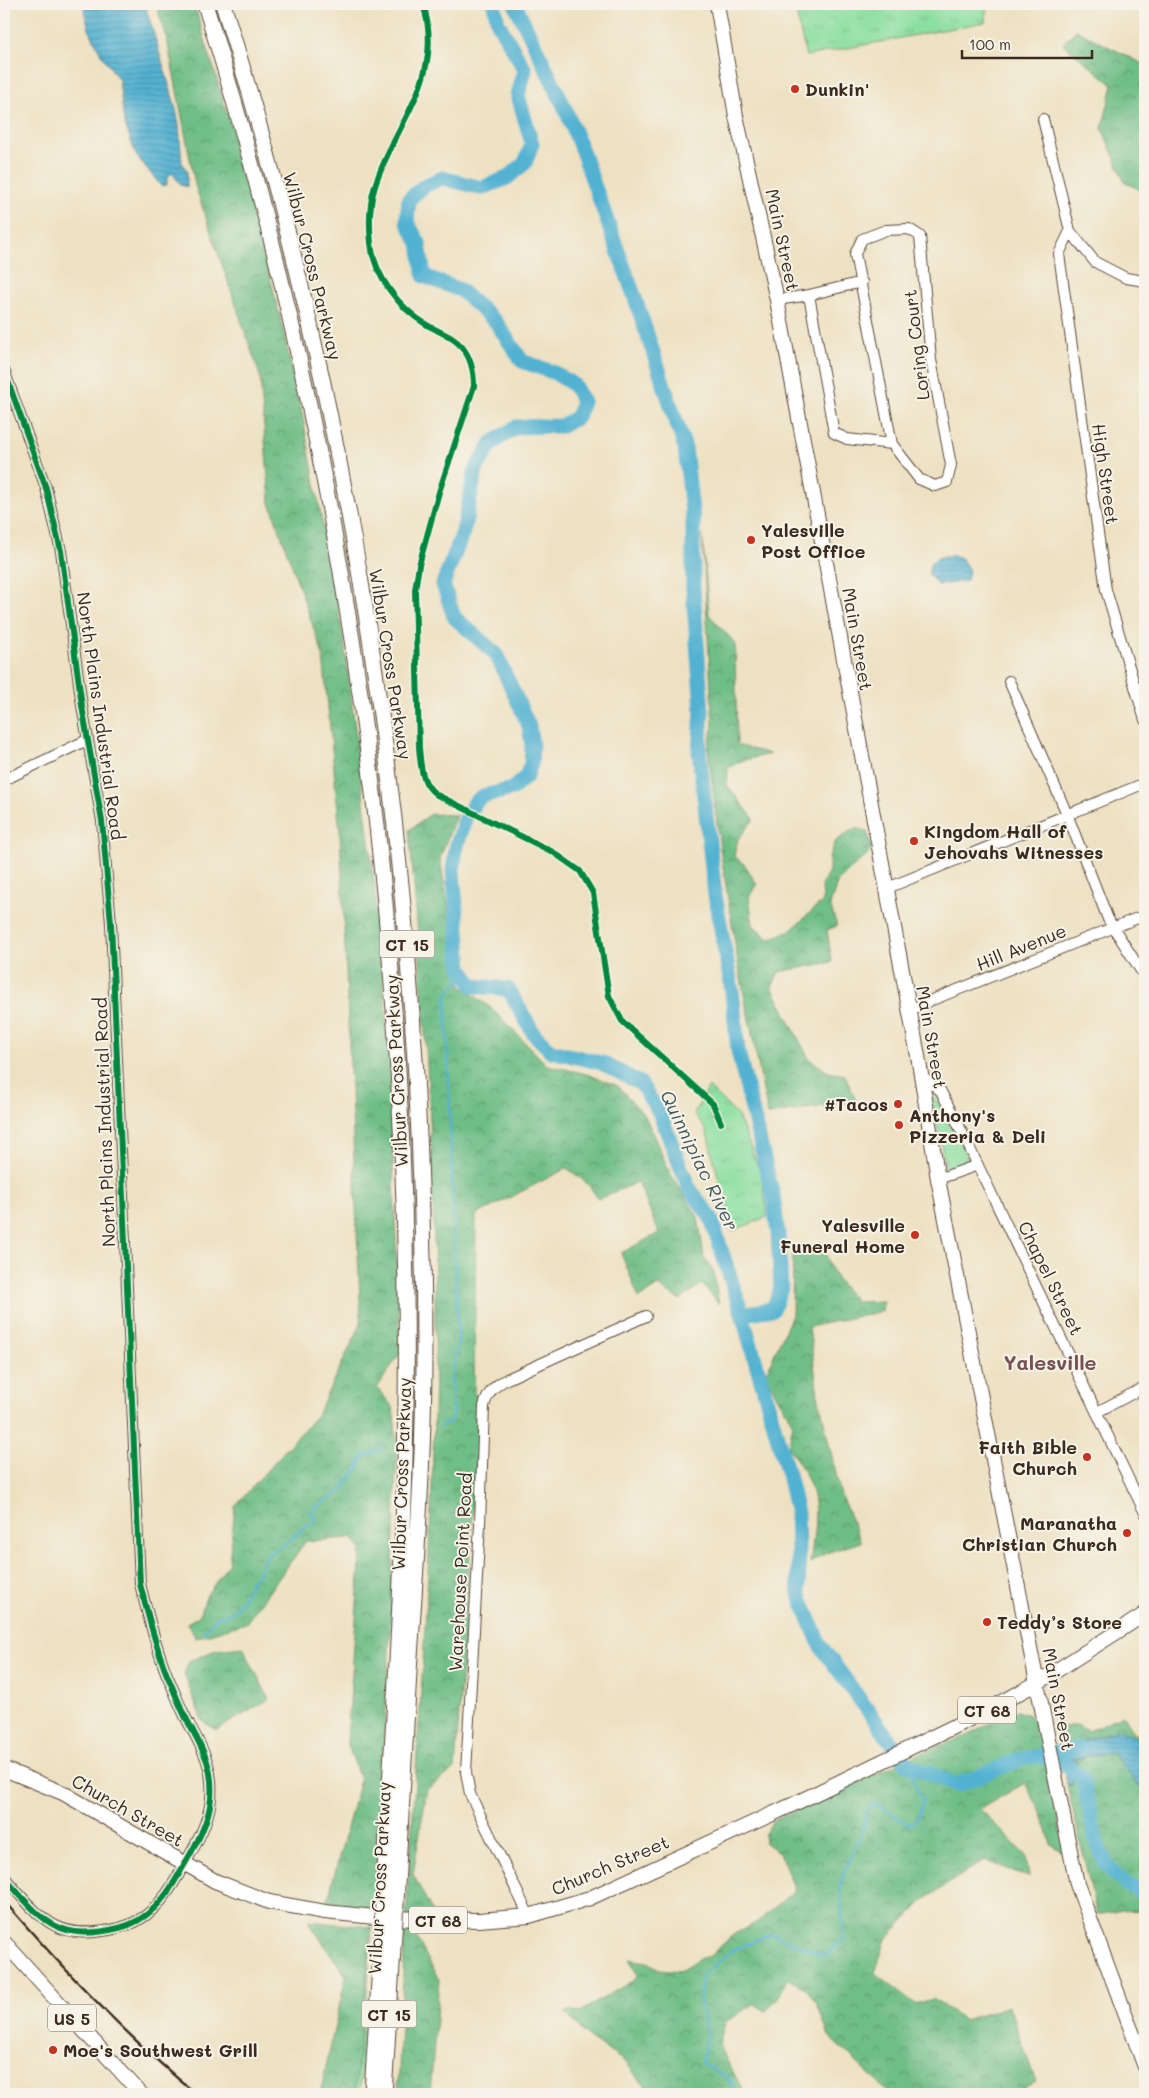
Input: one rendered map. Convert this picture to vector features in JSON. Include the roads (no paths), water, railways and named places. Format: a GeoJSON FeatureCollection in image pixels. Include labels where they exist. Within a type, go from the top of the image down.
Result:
{"type":"FeatureCollection","features":[{"type":"Feature","properties":{"kind":"highway","name":"Wilbur Cross Parkway"},"geometry":{"type":"LineString","coordinates":[[205,4],[238,117],[270,238],[323,475],[347,606],[366,731],[387,918],[403,1161],[407,1356],[390,1902]]}},
{"type":"Feature","properties":{"kind":"highway","name":"Wilbur Cross Parkway"},"geometry":{"type":"LineString","coordinates":[[223,4],[274,182],[302,295],[329,418],[374,667],[404,916],[414,1043],[421,1168],[424,1358],[421,1484],[388,1933],[372,2094]]}},
{"type":"Feature","properties":{"kind":"highway","name":"Wilbur Cross Parkway"},"geometry":{"type":"LineString","coordinates":[[384,2094],[388,1933]]}},
{"type":"Feature","properties":{"kind":"main road","name":"Main Street"},"geometry":{"type":"LineString","coordinates":[[717,4],[736,116],[777,300],[921,1076],[938,1179],[1077,1884],[1145,2067]]}},
{"type":"Feature","properties":{"kind":"main road","name":"Church Street"},"geometry":{"type":"LineString","coordinates":[[4,1769],[63,1793],[184,1865],[215,1881],[269,1902],[325,1912],[385,1918],[479,1920],[529,1916],[590,1898],[794,1804],[936,1735],[1038,1683],[1145,1614]]}},
{"type":"Feature","properties":{"kind":"main road","name":"US 5"},"geometry":{"type":"LineString","coordinates":[[4,1942],[141,2094]]}},
{"type":"Feature","properties":{"kind":"street"},"geometry":{"type":"LineString","coordinates":[[1043,119],[1070,231],[1095,262],[1126,278],[1145,281]]}},
{"type":"Feature","properties":{"kind":"street","name":"Loring Court"},"geometry":{"type":"LineString","coordinates":[[909,229],[920,236],[931,360],[951,465],[947,482],[934,486],[919,479],[892,444],[862,282],[855,254],[862,239],[886,230],[909,229]]}},
{"type":"Feature","properties":{"kind":"street","name":"High Street"},"geometry":{"type":"LineString","coordinates":[[1070,231],[1059,254],[1106,590],[1145,720]]}},
{"type":"Feature","properties":{"kind":"street"},"geometry":{"type":"LineString","coordinates":[[777,300],[809,295],[862,282]]}},
{"type":"Feature","properties":{"kind":"street"},"geometry":{"type":"LineString","coordinates":[[809,295],[834,432],[847,438],[892,444]]}},
{"type":"Feature","properties":{"kind":"street","name":"North Plains Industrial Road"},"geometry":{"type":"LineString","coordinates":[[4,370],[52,510],[64,570],[87,740],[102,821],[111,923],[140,1581],[153,1636],[164,1666],[187,1720],[203,1746],[210,1768],[212,1797],[209,1812],[184,1865],[159,1904],[146,1916],[129,1925],[104,1932],[78,1934],[62,1930],[47,1922],[30,1907],[4,1877]]}},
{"type":"Feature","properties":{"kind":"street"},"geometry":{"type":"LineString","coordinates":[[1009,682],[1067,814],[1113,928],[1145,977]]}},
{"type":"Feature","properties":{"kind":"street"},"geometry":{"type":"LineString","coordinates":[[4,780],[87,740]]}},
{"type":"Feature","properties":{"kind":"street"},"geometry":{"type":"LineString","coordinates":[[885,889],[1145,783]]}},
{"type":"Feature","properties":{"kind":"street","name":"Hill Avenue"},"geometry":{"type":"LineString","coordinates":[[909,1011],[922,1004],[1145,914]]}},
{"type":"Feature","properties":{"kind":"street","name":"Chapel Street"},"geometry":{"type":"LineString","coordinates":[[921,1076],[940,1090],[1145,1513]]}},
{"type":"Feature","properties":{"kind":"street"},"geometry":{"type":"LineString","coordinates":[[938,1179],[978,1165]]}},
{"type":"Feature","properties":{"kind":"street","name":"Warehouse Point Road"},"geometry":{"type":"LineString","coordinates":[[529,1916],[470,1794],[466,1772],[480,1524],[484,1406],[487,1396],[494,1386],[507,1378],[646,1316]]}},
{"type":"Feature","properties":{"kind":"street"},"geometry":{"type":"LineString","coordinates":[[1097,1412],[1145,1387]]}},
{"type":"Feature","properties":{"kind":"water"},"geometry":{"type":"Polygon","coordinates":[[[83,4],[145,4],[175,105],[179,125],[182,164],[187,170],[187,187],[181,185],[172,173],[167,178],[167,185],[161,186],[136,155],[124,122],[119,80],[101,54],[89,29],[83,4]]]}},
{"type":"Feature","properties":{"kind":"water"},"geometry":{"type":"Polygon","coordinates":[[[954,555],[962,559],[969,570],[967,581],[938,585],[929,575],[930,565],[940,557],[954,555]]]}},
{"type":"Feature","properties":{"kind":"water"},"geometry":{"type":"Polygon","coordinates":[[[1120,1730],[1145,1743],[1145,1791],[1142,1790],[1112,1752],[1072,1759],[1077,1761],[1072,1786],[1067,1784],[1061,1747],[1120,1730]]]}},
{"type":"Feature","properties":{"kind":"waterway","name":"Quinnipiac River"},"geometry":{"type":"LineString","coordinates":[[494,4],[498,23],[525,70],[518,95],[532,144],[525,163],[507,178],[482,188],[442,178],[424,186],[409,199],[407,222],[419,243],[424,276],[460,290],[496,322],[522,361],[555,373],[574,385],[583,402],[577,417],[562,426],[516,427],[492,443],[476,469],[463,532],[443,584],[454,617],[496,654],[529,726],[532,745],[531,764],[526,777],[512,789],[483,796],[476,801],[466,816],[456,848],[453,871],[461,968],[473,986],[508,989],[534,1034],[551,1051],[602,1063],[640,1083],[659,1112],[689,1188],[711,1218],[742,1314],[788,1474],[797,1513],[799,1593],[820,1645],[907,1764],[957,1785],[1021,1759],[1080,1748]]}},
{"type":"Feature","properties":{"kind":"waterway"},"geometry":{"type":"LineString","coordinates":[[515,4],[565,108],[582,151],[635,298],[685,448],[693,520],[693,589],[702,711],[699,751],[715,895],[732,991],[738,1051],[773,1196],[778,1233],[781,1288],[773,1309],[742,1314]]}},
{"type":"Feature","properties":{"kind":"waterway"},"geometry":{"type":"LineString","coordinates":[[440,1426],[449,1423],[453,1417],[451,1380],[458,1343],[446,1000],[451,989],[466,976]]}},
{"type":"Feature","properties":{"kind":"waterway"},"geometry":{"type":"LineString","coordinates":[[203,1633],[217,1617],[229,1614],[242,1602],[251,1581],[257,1576],[266,1556],[285,1544],[308,1524],[315,1523],[316,1516],[311,1514],[312,1510],[346,1487],[345,1481],[352,1480],[352,1475],[357,1470],[362,1458],[383,1448]]}},
{"type":"Feature","properties":{"kind":"waterway","name":"Quinnipiac River"},"geometry":{"type":"LineString","coordinates":[[1042,1757],[1067,1766],[1082,1777],[1093,1829],[1104,1860],[1114,1873],[1127,1884],[1145,1893]]}},
{"type":"Feature","properties":{"kind":"waterway"},"geometry":{"type":"LineString","coordinates":[[735,2094],[734,2088],[727,2079],[717,2071],[701,2063],[708,2037],[700,2002],[702,1975],[733,1950],[772,1934],[825,1956],[844,1939],[840,1883],[862,1832],[867,1810],[875,1804],[908,1825],[918,1818],[923,1802],[907,1764]]}},
{"type":"Feature","properties":{"kind":"railway"},"geometry":{"type":"LineString","coordinates":[[4,1901],[96,2001],[145,2049],[196,2094]]}},
{"type":"Feature","properties":{"kind":"place","name":"Dunkin'"},"geometry":{"type":"Point","coordinates":[795,89]}},
{"type":"Feature","properties":{"kind":"place","name":"Yalesville Post Office"},"geometry":{"type":"Point","coordinates":[751,540]}},
{"type":"Feature","properties":{"kind":"place","name":"Kingdom Hall of Jehovahs Witnesses"},"geometry":{"type":"Point","coordinates":[914,841]}},
{"type":"Feature","properties":{"kind":"place","name":"#Tacos"},"geometry":{"type":"Point","coordinates":[898,1104]}},
{"type":"Feature","properties":{"kind":"place","name":"Anthony's Pizzeria & Deli"},"geometry":{"type":"Point","coordinates":[899,1125]}},
{"type":"Feature","properties":{"kind":"place","name":"Yalesville Funeral Home"},"geometry":{"type":"Point","coordinates":[915,1235]}},
{"type":"Feature","properties":{"kind":"place","name":"Faith Bible Church"},"geometry":{"type":"Point","coordinates":[1087,1457]}},
{"type":"Feature","properties":{"kind":"place","name":"Maranatha Christian Church"},"geometry":{"type":"Point","coordinates":[1127,1533]}},
{"type":"Feature","properties":{"kind":"place","name":"Teddy’s Store"},"geometry":{"type":"Point","coordinates":[987,1622]}},
{"type":"Feature","properties":{"kind":"place","name":"Moe's Southwest Grill"},"geometry":{"type":"Point","coordinates":[53,2050]}},
{"type":"Feature","properties":{"kind":"district","name":"Yalesville"},"geometry":{"type":"Point","coordinates":[1050,1362]}}]}
